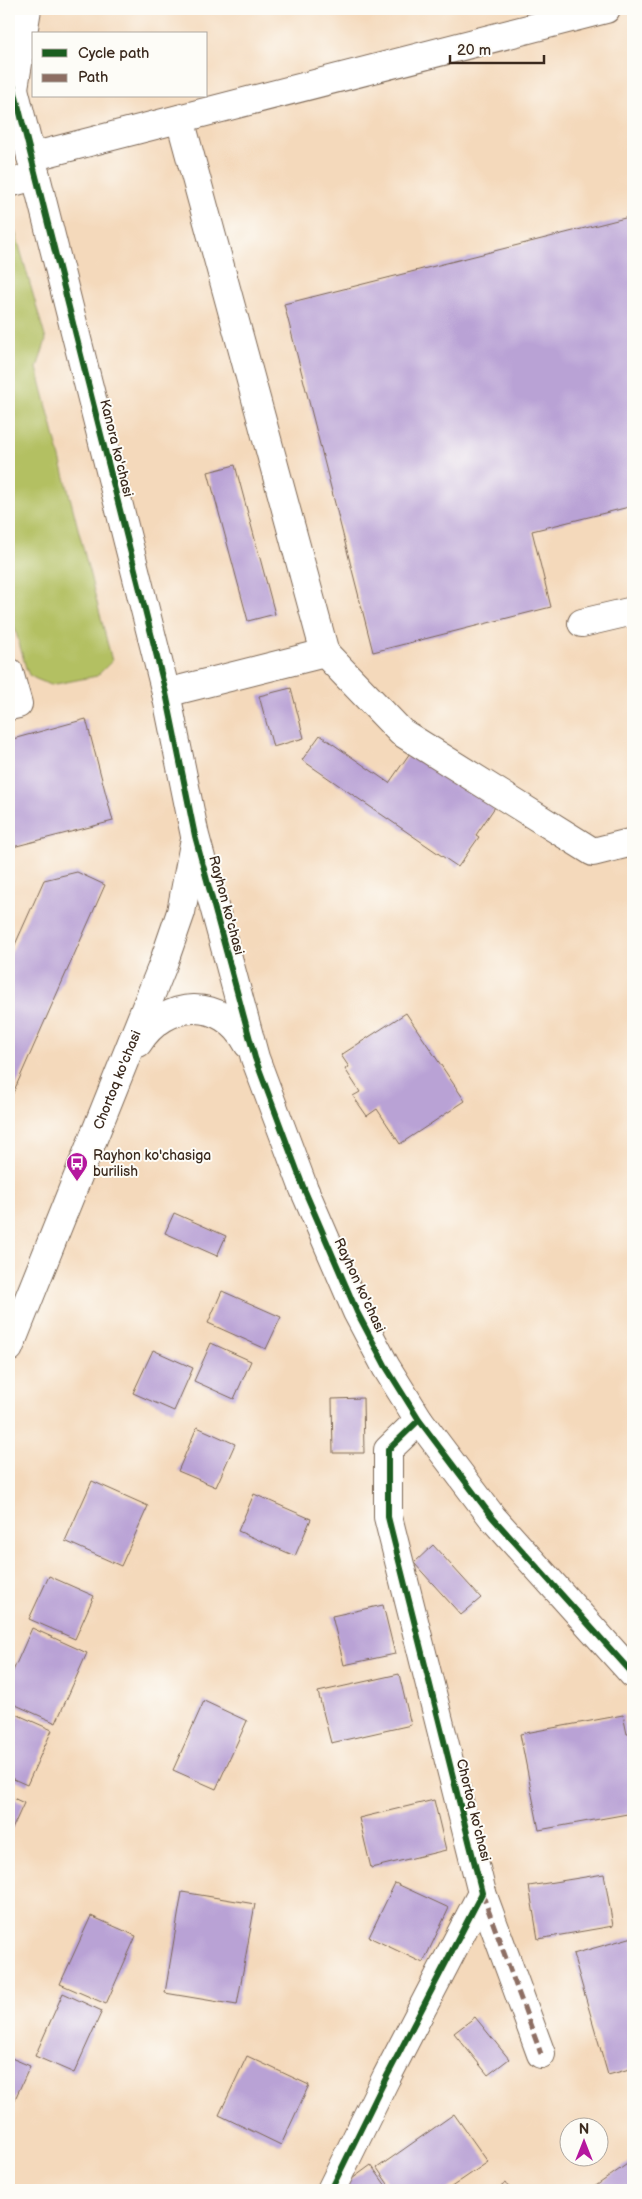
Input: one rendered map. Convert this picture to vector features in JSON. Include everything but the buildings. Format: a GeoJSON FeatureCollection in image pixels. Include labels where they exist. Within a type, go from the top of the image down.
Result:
{"type":"FeatureCollection","features":[{"type":"Feature","properties":{"kind":"street"},"geometry":{"type":"LineString","coordinates":[[11,78],[27,9]]}},
{"type":"Feature","properties":{"kind":"street"},"geometry":{"type":"LineString","coordinates":[[9,183],[34,166],[180,119],[606,9]]}},
{"type":"Feature","properties":{"kind":"street","name":"Kanora ko'chasi"},"geometry":{"type":"LineString","coordinates":[[11,78],[166,693],[195,836]]}},
{"type":"Feature","properties":{"kind":"street"},"geometry":{"type":"LineString","coordinates":[[180,119],[325,653],[401,732],[593,852],[633,842]]}},
{"type":"Feature","properties":{"kind":"street"},"geometry":{"type":"LineString","coordinates":[[582,623],[633,611]]}},
{"type":"Feature","properties":{"kind":"street"},"geometry":{"type":"LineString","coordinates":[[166,693],[325,653]]}},
{"type":"Feature","properties":{"kind":"street"},"geometry":{"type":"LineString","coordinates":[[9,672],[18,704],[9,706]]}},
{"type":"Feature","properties":{"kind":"street","name":"Rayhon ko'chasi"},"geometry":{"type":"LineString","coordinates":[[195,836],[255,1058],[304,1189],[357,1312],[386,1367],[418,1420],[492,1517],[633,1674]]}},
{"type":"Feature","properties":{"kind":"street","name":"Chortoq ko'chasi"},"geometry":{"type":"LineString","coordinates":[[9,1348],[127,1059],[162,968],[181,912],[195,836]]}},
{"type":"Feature","properties":{"kind":"street"},"geometry":{"type":"LineString","coordinates":[[127,1059],[141,1038],[156,1022],[175,1012],[193,1008],[213,1011],[231,1021],[244,1036],[255,1058]]}},
{"type":"Feature","properties":{"kind":"street","name":"Chortoq ko'chasi"},"geometry":{"type":"LineString","coordinates":[[418,1420],[388,1450],[388,1517],[482,1893],[541,2054]]}},
{"type":"Feature","properties":{"kind":"street"},"geometry":{"type":"LineString","coordinates":[[331,2190],[386,2078],[482,1893]]}},
{"type":"Feature","properties":{"kind":"green space"},"geometry":{"type":"Polygon","coordinates":[[[9,217],[13,224],[46,340],[37,368],[112,661],[97,676],[51,685],[29,675],[9,607],[9,217]]]}},
{"type":"Feature","properties":{"kind":"marked path"},"geometry":{"type":"LineString","coordinates":[[482,1893],[541,2054]]}},
{"type":"Feature","properties":{"kind":"cycle path"},"geometry":{"type":"LineString","coordinates":[[9,69],[166,693],[195,836],[255,1058],[304,1189],[357,1312],[386,1367],[419,1420],[492,1517],[633,1674]]}},
{"type":"Feature","properties":{"kind":"cycle path"},"geometry":{"type":"LineString","coordinates":[[331,2190],[386,2078],[482,1893],[388,1517],[388,1450],[419,1420]]}},
{"type":"Feature","properties":{"kind":"place","name":"Rayhon ko'chasiga burilish"},"geometry":{"type":"Point","coordinates":[77,1182]}}]}
